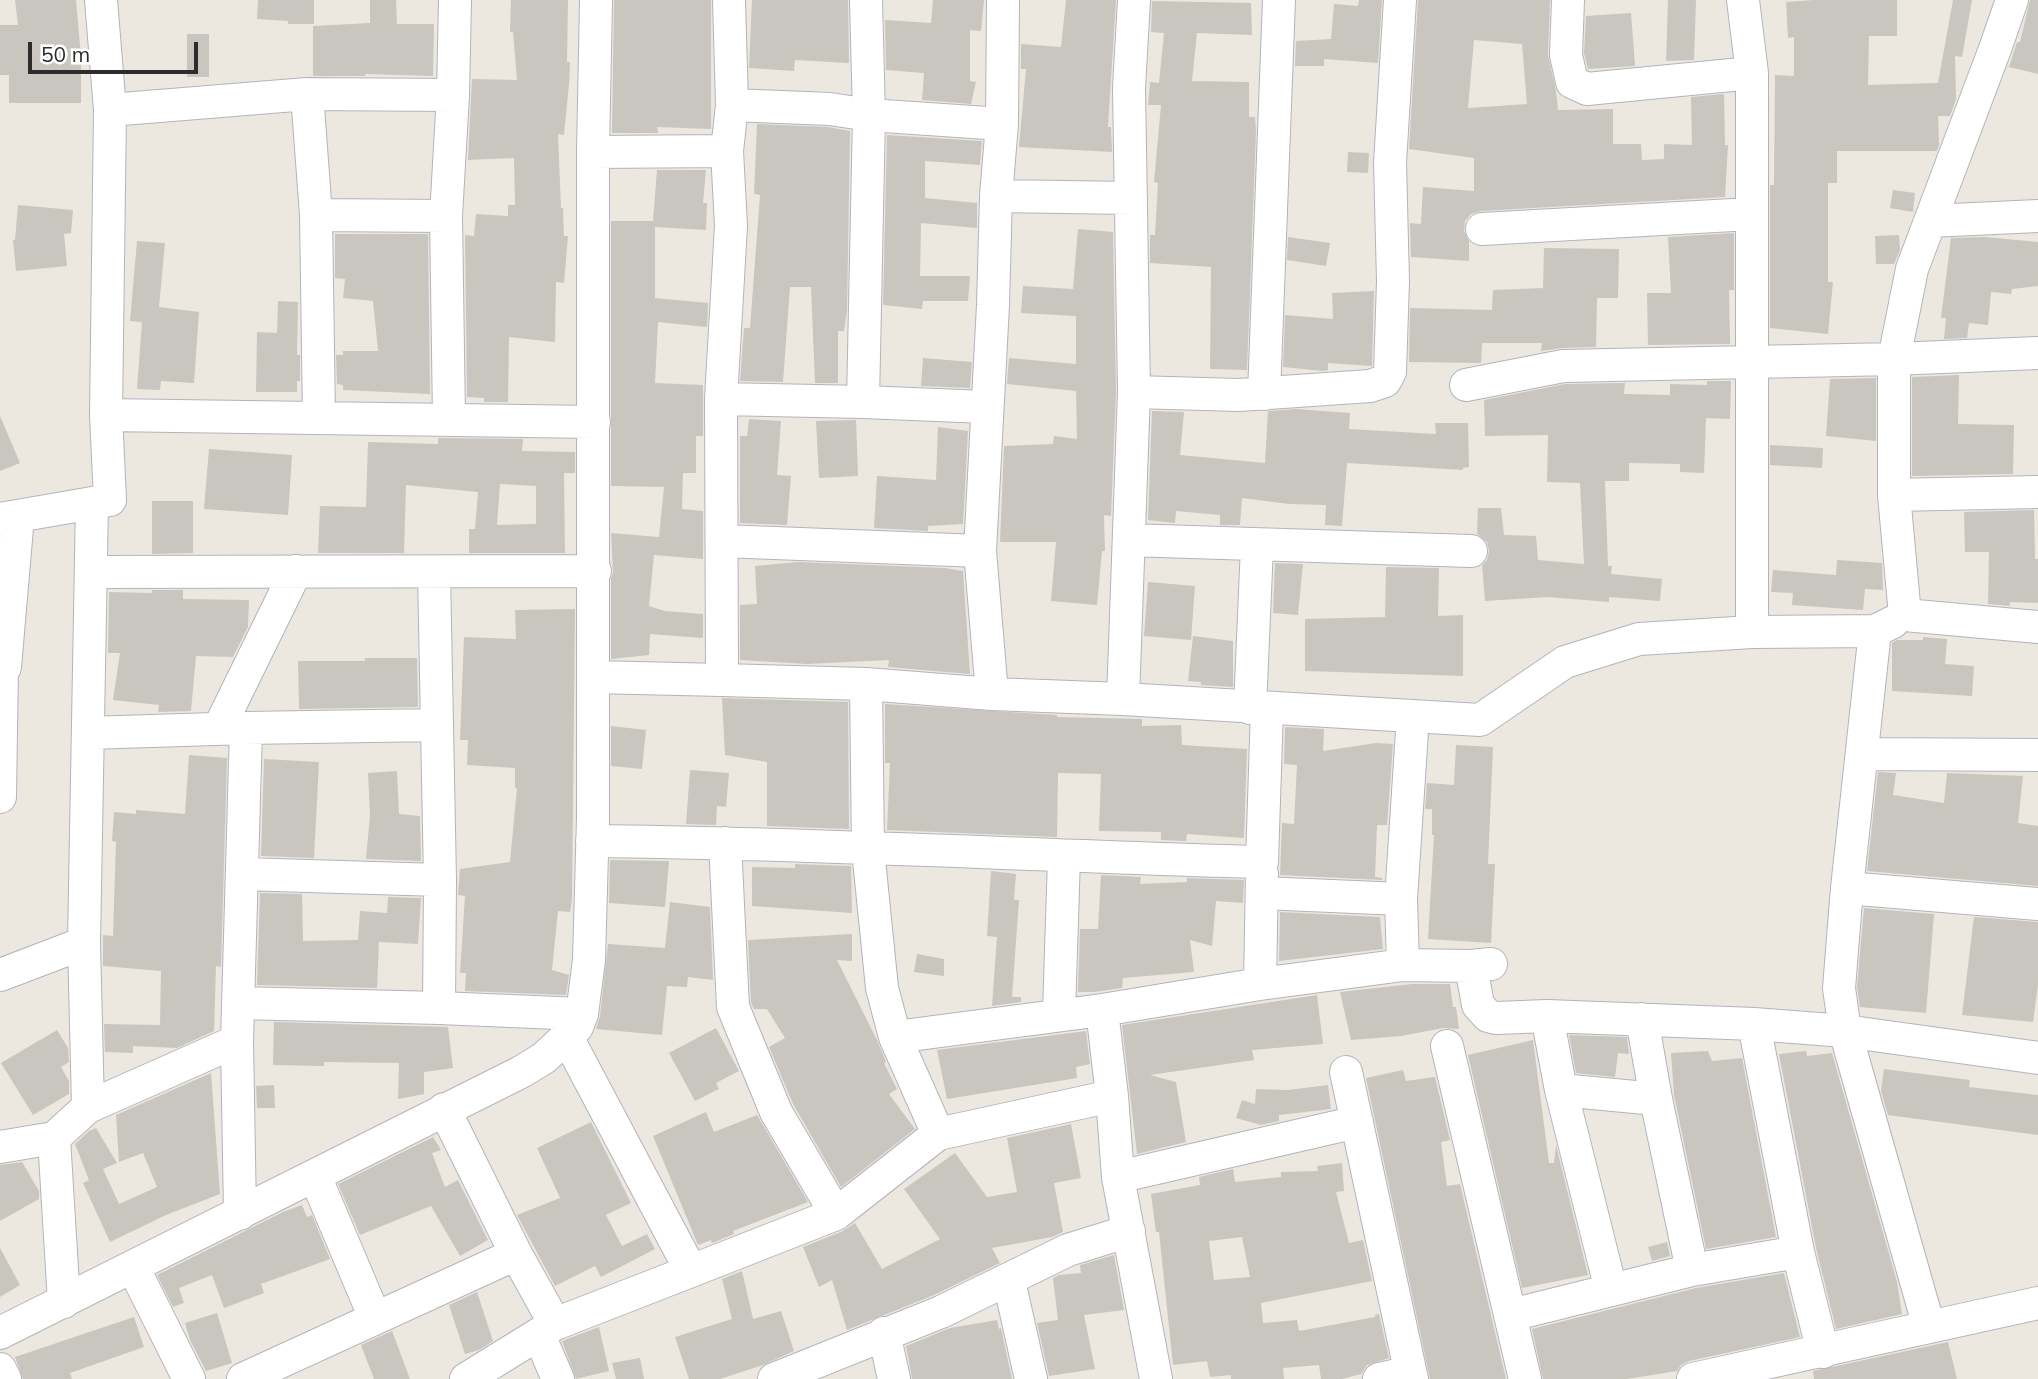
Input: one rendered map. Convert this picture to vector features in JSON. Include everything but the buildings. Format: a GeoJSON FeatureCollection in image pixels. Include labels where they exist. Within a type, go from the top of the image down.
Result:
{"type":"FeatureCollection","features":[{"type":"Feature","properties":{"kind":"street"},"geometry":{"type":"LineString","coordinates":[[0,797],[1,669],[5,667],[9,517],[110,500],[106,415],[110,110],[101,0]]}},
{"type":"Feature","properties":{"kind":"street"},"geometry":{"type":"LineString","coordinates":[[449,419],[446,216],[455,0]]}},
{"type":"Feature","properties":{"kind":"street"},"geometry":{"type":"LineString","coordinates":[[0,1333],[521,1072],[544,1058],[574,1026],[589,960],[593,841],[593,152],[596,0]]}},
{"type":"Feature","properties":{"kind":"street"},"geometry":{"type":"LineString","coordinates":[[722,680],[721,399],[731,226],[727,150],[733,105],[729,0]]}},
{"type":"Feature","properties":{"kind":"street"},"geometry":{"type":"LineString","coordinates":[[863,402],[869,115],[866,0]]}},
{"type":"Feature","properties":{"kind":"street"},"geometry":{"type":"LineString","coordinates":[[992,694],[980,551],[996,196],[1002,124],[1003,0]]}},
{"type":"Feature","properties":{"kind":"street"},"geometry":{"type":"LineString","coordinates":[[1123,699],[1134,393],[1129,88],[1133,0]]}},
{"type":"Feature","properties":{"kind":"street"},"geometry":{"type":"LineString","coordinates":[[1264,394],[1279,0]]}},
{"type":"Feature","properties":{"kind":"street"},"geometry":{"type":"LineString","coordinates":[[1134,393],[1264,394],[1370,386],[1385,381],[1390,372],[1393,281],[1390,163],[1400,0]]}},
{"type":"Feature","properties":{"kind":"street"},"geometry":{"type":"LineString","coordinates":[[1568,0],[1566,55],[1572,82],[1587,89],[1752,74]]}},
{"type":"Feature","properties":{"kind":"street"},"geometry":{"type":"LineString","coordinates":[[1743,0],[1752,74],[1752,632]]}},
{"type":"Feature","properties":{"kind":"street"},"geometry":{"type":"LineString","coordinates":[[1905,615],[1894,495],[1894,359],[1912,270],[2012,0]]}},
{"type":"Feature","properties":{"kind":"street"},"geometry":{"type":"LineString","coordinates":[[110,110],[307,94],[453,95]]}},
{"type":"Feature","properties":{"kind":"street"},"geometry":{"type":"LineString","coordinates":[[307,94],[316,215],[319,418]]}},
{"type":"Feature","properties":{"kind":"street"},"geometry":{"type":"LineString","coordinates":[[733,105],[830,109],[869,115],[1002,124]]}},
{"type":"Feature","properties":{"kind":"street"},"geometry":{"type":"LineString","coordinates":[[593,152],[727,150]]}},
{"type":"Feature","properties":{"kind":"street"},"geometry":{"type":"LineString","coordinates":[[996,196],[1131,198]]}},
{"type":"Feature","properties":{"kind":"street"},"geometry":{"type":"LineString","coordinates":[[1482,229],[1751,214]]}},
{"type":"Feature","properties":{"kind":"street"},"geometry":{"type":"LineString","coordinates":[[316,215],[446,216]]}},
{"type":"Feature","properties":{"kind":"street"},"geometry":{"type":"LineString","coordinates":[[1930,221],[2038,216]]}},
{"type":"Feature","properties":{"kind":"street"},"geometry":{"type":"LineString","coordinates":[[1466,385],[1563,366],[2038,354]]}},
{"type":"Feature","properties":{"kind":"street"},"geometry":{"type":"LineString","coordinates":[[721,399],[986,407]]}},
{"type":"Feature","properties":{"kind":"street"},"geometry":{"type":"LineString","coordinates":[[106,415],[594,422]]}},
{"type":"Feature","properties":{"kind":"street"},"geometry":{"type":"LineString","coordinates":[[1894,495],[2038,492]]}},
{"type":"Feature","properties":{"kind":"street"},"geometry":{"type":"LineString","coordinates":[[88,1107],[84,943],[92,503]]}},
{"type":"Feature","properties":{"kind":"street"},"geometry":{"type":"LineString","coordinates":[[1129,540],[1471,551]]}},
{"type":"Feature","properties":{"kind":"street"},"geometry":{"type":"LineString","coordinates":[[723,541],[980,551]]}},
{"type":"Feature","properties":{"kind":"street"},"geometry":{"type":"LineString","coordinates":[[1257,546],[1262,862],[1260,984]]}},
{"type":"Feature","properties":{"kind":"street"},"geometry":{"type":"LineString","coordinates":[[240,1214],[237,1041],[242,874],[232,728],[296,571]]}},
{"type":"Feature","properties":{"kind":"street"},"geometry":{"type":"LineString","coordinates":[[91,572],[595,571]]}},
{"type":"Feature","properties":{"kind":"street"},"geometry":{"type":"LineString","coordinates":[[434,572],[440,880],[439,1008]]}},
{"type":"Feature","properties":{"kind":"street"},"geometry":{"type":"LineString","coordinates":[[593,677],[866,684],[992,694],[1480,720],[1565,662],[1639,639],[1752,632],[1875,631],[1905,615],[2038,627]]}},
{"type":"Feature","properties":{"kind":"street"},"geometry":{"type":"LineString","coordinates":[[1875,631],[1839,988],[1845,1031],[1928,1327]]}},
{"type":"Feature","properties":{"kind":"street"},"geometry":{"type":"LineString","coordinates":[[866,684],[868,850],[882,988],[895,1037],[938,1134]]}},
{"type":"Feature","properties":{"kind":"street"},"geometry":{"type":"LineString","coordinates":[[1403,965],[1401,899],[1413,716]]}},
{"type":"Feature","properties":{"kind":"street"},"geometry":{"type":"LineString","coordinates":[[88,733],[437,725]]}},
{"type":"Feature","properties":{"kind":"street"},"geometry":{"type":"LineString","coordinates":[[1863,754],[2038,755]]}},
{"type":"Feature","properties":{"kind":"street"},"geometry":{"type":"LineString","coordinates":[[593,841],[724,842],[868,850],[1262,862]]}},
{"type":"Feature","properties":{"kind":"street"},"geometry":{"type":"LineString","coordinates":[[724,842],[733,1007],[776,1112],[836,1214]]}},
{"type":"Feature","properties":{"kind":"street"},"geometry":{"type":"LineString","coordinates":[[1059,1014],[1064,857]]}},
{"type":"Feature","properties":{"kind":"street"},"geometry":{"type":"LineString","coordinates":[[242,874],[440,880]]}},
{"type":"Feature","properties":{"kind":"street"},"geometry":{"type":"LineString","coordinates":[[1847,888],[2038,904]]}},
{"type":"Feature","properties":{"kind":"street"},"geometry":{"type":"LineString","coordinates":[[1262,893],[1401,899]]}},
{"type":"Feature","properties":{"kind":"street"},"geometry":{"type":"LineString","coordinates":[[0,975],[84,943]]}},
{"type":"Feature","properties":{"kind":"street"},"geometry":{"type":"LineString","coordinates":[[895,1037],[1102,1010],[1260,984],[1403,965],[1482,965],[1478,1005],[1488,1016],[1754,1024],[1845,1031],[2038,1058]]}},
{"type":"Feature","properties":{"kind":"street"},"geometry":{"type":"LineString","coordinates":[[239,1003],[439,1008],[574,1026]]}},
{"type":"Feature","properties":{"kind":"street"},"geometry":{"type":"LineString","coordinates":[[1102,1010],[1118,1177],[1129,1231],[1146,1377]]}},
{"type":"Feature","properties":{"kind":"street"},"geometry":{"type":"LineString","coordinates":[[1547,1016],[1561,1090],[1611,1290]]}},
{"type":"Feature","properties":{"kind":"street"},"geometry":{"type":"LineString","coordinates":[[1642,1019],[1692,1270]]}},
{"type":"Feature","properties":{"kind":"street"},"geometry":{"type":"LineString","coordinates":[[1754,1024],[1798,1252],[1823,1352]]}},
{"type":"Feature","properties":{"kind":"street"},"geometry":{"type":"LineString","coordinates":[[574,1026],[691,1271]]}},
{"type":"Feature","properties":{"kind":"street"},"geometry":{"type":"LineString","coordinates":[[0,1147],[54,1138],[88,1107],[237,1041]]}},
{"type":"Feature","properties":{"kind":"street"},"geometry":{"type":"LineString","coordinates":[[1447,1046],[1525,1379]]}},
{"type":"Feature","properties":{"kind":"street"},"geometry":{"type":"LineString","coordinates":[[1346,1072],[1411,1376],[1379,1379]]}},
{"type":"Feature","properties":{"kind":"street"},"geometry":{"type":"LineString","coordinates":[[1561,1090],[1656,1099]]}},
{"type":"Feature","properties":{"kind":"street"},"geometry":{"type":"LineString","coordinates":[[466,1379],[547,1329],[836,1214],[938,1134],[1112,1096]]}},
{"type":"Feature","properties":{"kind":"street"},"geometry":{"type":"LineString","coordinates":[[444,1110],[516,1254],[547,1329],[558,1379]]}},
{"type":"Feature","properties":{"kind":"street"},"geometry":{"type":"LineString","coordinates":[[1118,1177],[1357,1122]]}},
{"type":"Feature","properties":{"kind":"street"},"geometry":{"type":"LineString","coordinates":[[54,1138],[64,1302]]}},
{"type":"Feature","properties":{"kind":"street"},"geometry":{"type":"LineString","coordinates":[[315,1176],[375,1318]]}},
{"type":"Feature","properties":{"kind":"street"},"geometry":{"type":"LineString","coordinates":[[774,1379],[941,1312],[1068,1250],[1129,1231]]}},
{"type":"Feature","properties":{"kind":"street"},"geometry":{"type":"LineString","coordinates":[[1511,1315],[1692,1270],[1798,1252]]}},
{"type":"Feature","properties":{"kind":"street"},"geometry":{"type":"LineString","coordinates":[[243,1379],[516,1254]]}},
{"type":"Feature","properties":{"kind":"street"},"geometry":{"type":"LineString","coordinates":[[133,1267],[189,1379]]}},
{"type":"Feature","properties":{"kind":"street"},"geometry":{"type":"LineString","coordinates":[[1009,1281],[1031,1379]]}},
{"type":"Feature","properties":{"kind":"street"},"geometry":{"type":"LineString","coordinates":[[1693,1379],[1732,1375],[2038,1303]]}},
{"type":"Feature","properties":{"kind":"street"},"geometry":{"type":"LineString","coordinates":[[884,1333],[894,1379]]}},
{"type":"Feature","properties":{"kind":"street"},"geometry":{"type":"LineString","coordinates":[[0,1369],[5,1379]]}}]}
